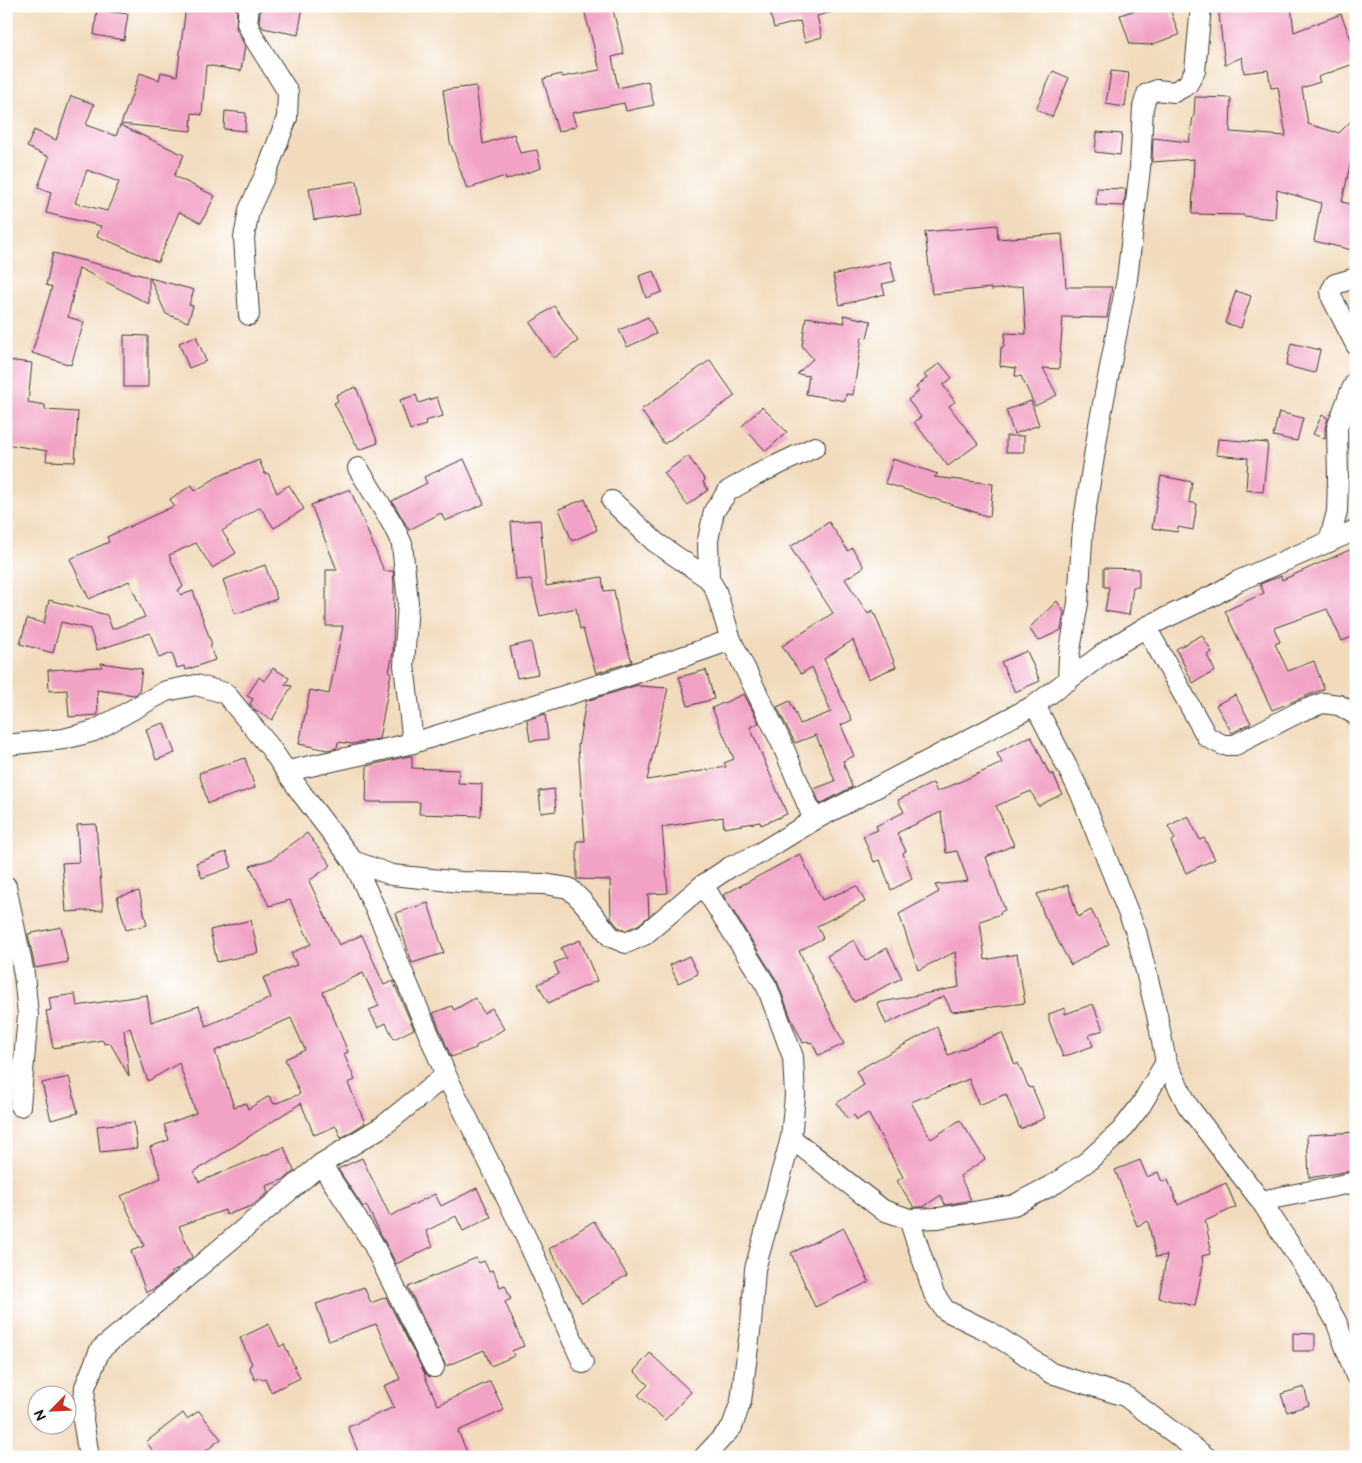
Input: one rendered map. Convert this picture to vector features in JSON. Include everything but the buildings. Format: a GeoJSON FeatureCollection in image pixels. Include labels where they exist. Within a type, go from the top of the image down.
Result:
{"type":"FeatureCollection","features":[{"type":"Feature","properties":{"kind":"street"},"geometry":{"type":"LineString","coordinates":[[249,6],[247,23],[254,38],[288,92],[287,118],[266,173],[249,210],[244,238],[249,315]]}},
{"type":"Feature","properties":{"kind":"street"},"geometry":{"type":"LineString","coordinates":[[1068,680],[1069,656],[1078,603],[1083,526],[1099,425],[1127,280],[1140,168],[1142,106],[1147,94],[1157,90],[1174,92],[1187,85],[1195,71],[1201,6]]}},
{"type":"Feature","properties":{"kind":"street"},"geometry":{"type":"LineString","coordinates":[[1356,278],[1334,284],[1331,291],[1332,298],[1356,345]]}},
{"type":"Feature","properties":{"kind":"street"},"geometry":{"type":"LineString","coordinates":[[1329,542],[1337,512],[1337,428],[1354,389]]}},
{"type":"Feature","properties":{"kind":"street"},"geometry":{"type":"LineString","coordinates":[[814,820],[782,744],[731,640],[716,591],[709,578],[708,540],[714,511],[728,491],[756,475],[815,447]]}},
{"type":"Feature","properties":{"kind":"street"},"geometry":{"type":"LineString","coordinates":[[358,468],[393,525],[402,544],[408,602],[404,664],[413,743]]}},
{"type":"Feature","properties":{"kind":"street"},"geometry":{"type":"LineString","coordinates":[[612,502],[655,542],[709,578]]}},
{"type":"Feature","properties":{"kind":"street"},"geometry":{"type":"LineString","coordinates":[[354,861],[392,875],[461,882],[544,884],[569,888],[611,937],[626,943],[644,935],[703,885],[730,867],[755,856],[814,820],[1035,705],[1108,650],[1146,627],[1216,594],[1238,581],[1356,530]]}},
{"type":"Feature","properties":{"kind":"street"},"geometry":{"type":"LineString","coordinates":[[1146,627],[1207,737],[1224,745],[1235,745],[1299,712],[1323,703],[1339,704],[1356,715]]}},
{"type":"Feature","properties":{"kind":"street"},"geometry":{"type":"LineString","coordinates":[[288,771],[413,743],[624,677],[731,640]]}},
{"type":"Feature","properties":{"kind":"street"},"geometry":{"type":"LineString","coordinates":[[6,745],[64,739],[94,731],[166,691],[196,685],[225,693],[288,771],[302,794],[354,861],[446,1076],[523,1231],[584,1363]]}},
{"type":"Feature","properties":{"kind":"street"},"geometry":{"type":"LineString","coordinates":[[1035,705],[1080,792],[1136,932],[1166,1062],[1188,1106],[1261,1201],[1309,1274],[1336,1321],[1356,1376]]}},
{"type":"Feature","properties":{"kind":"street"},"geometry":{"type":"LineString","coordinates":[[703,885],[767,987],[793,1057],[794,1096],[791,1138],[755,1269],[751,1324],[741,1401],[732,1427],[704,1457]]}},
{"type":"Feature","properties":{"kind":"street"},"geometry":{"type":"LineString","coordinates":[[6,886],[24,974],[28,1015],[20,1106]]}},
{"type":"Feature","properties":{"kind":"street"},"geometry":{"type":"LineString","coordinates":[[791,1138],[883,1210],[909,1219],[938,1218],[1014,1205],[1056,1184],[1088,1161],[1121,1131],[1141,1105],[1166,1062]]}},
{"type":"Feature","properties":{"kind":"street"},"geometry":{"type":"LineString","coordinates":[[89,1457],[83,1420],[85,1387],[100,1350],[321,1164],[383,1126],[446,1076]]}},
{"type":"Feature","properties":{"kind":"street"},"geometry":{"type":"LineString","coordinates":[[321,1164],[372,1242],[434,1367]]}},
{"type":"Feature","properties":{"kind":"street"},"geometry":{"type":"LineString","coordinates":[[1261,1201],[1356,1182]]}},
{"type":"Feature","properties":{"kind":"street"},"geometry":{"type":"LineString","coordinates":[[909,1219],[934,1294],[945,1310],[990,1332],[1050,1373],[1125,1396],[1206,1457]]}}]}
